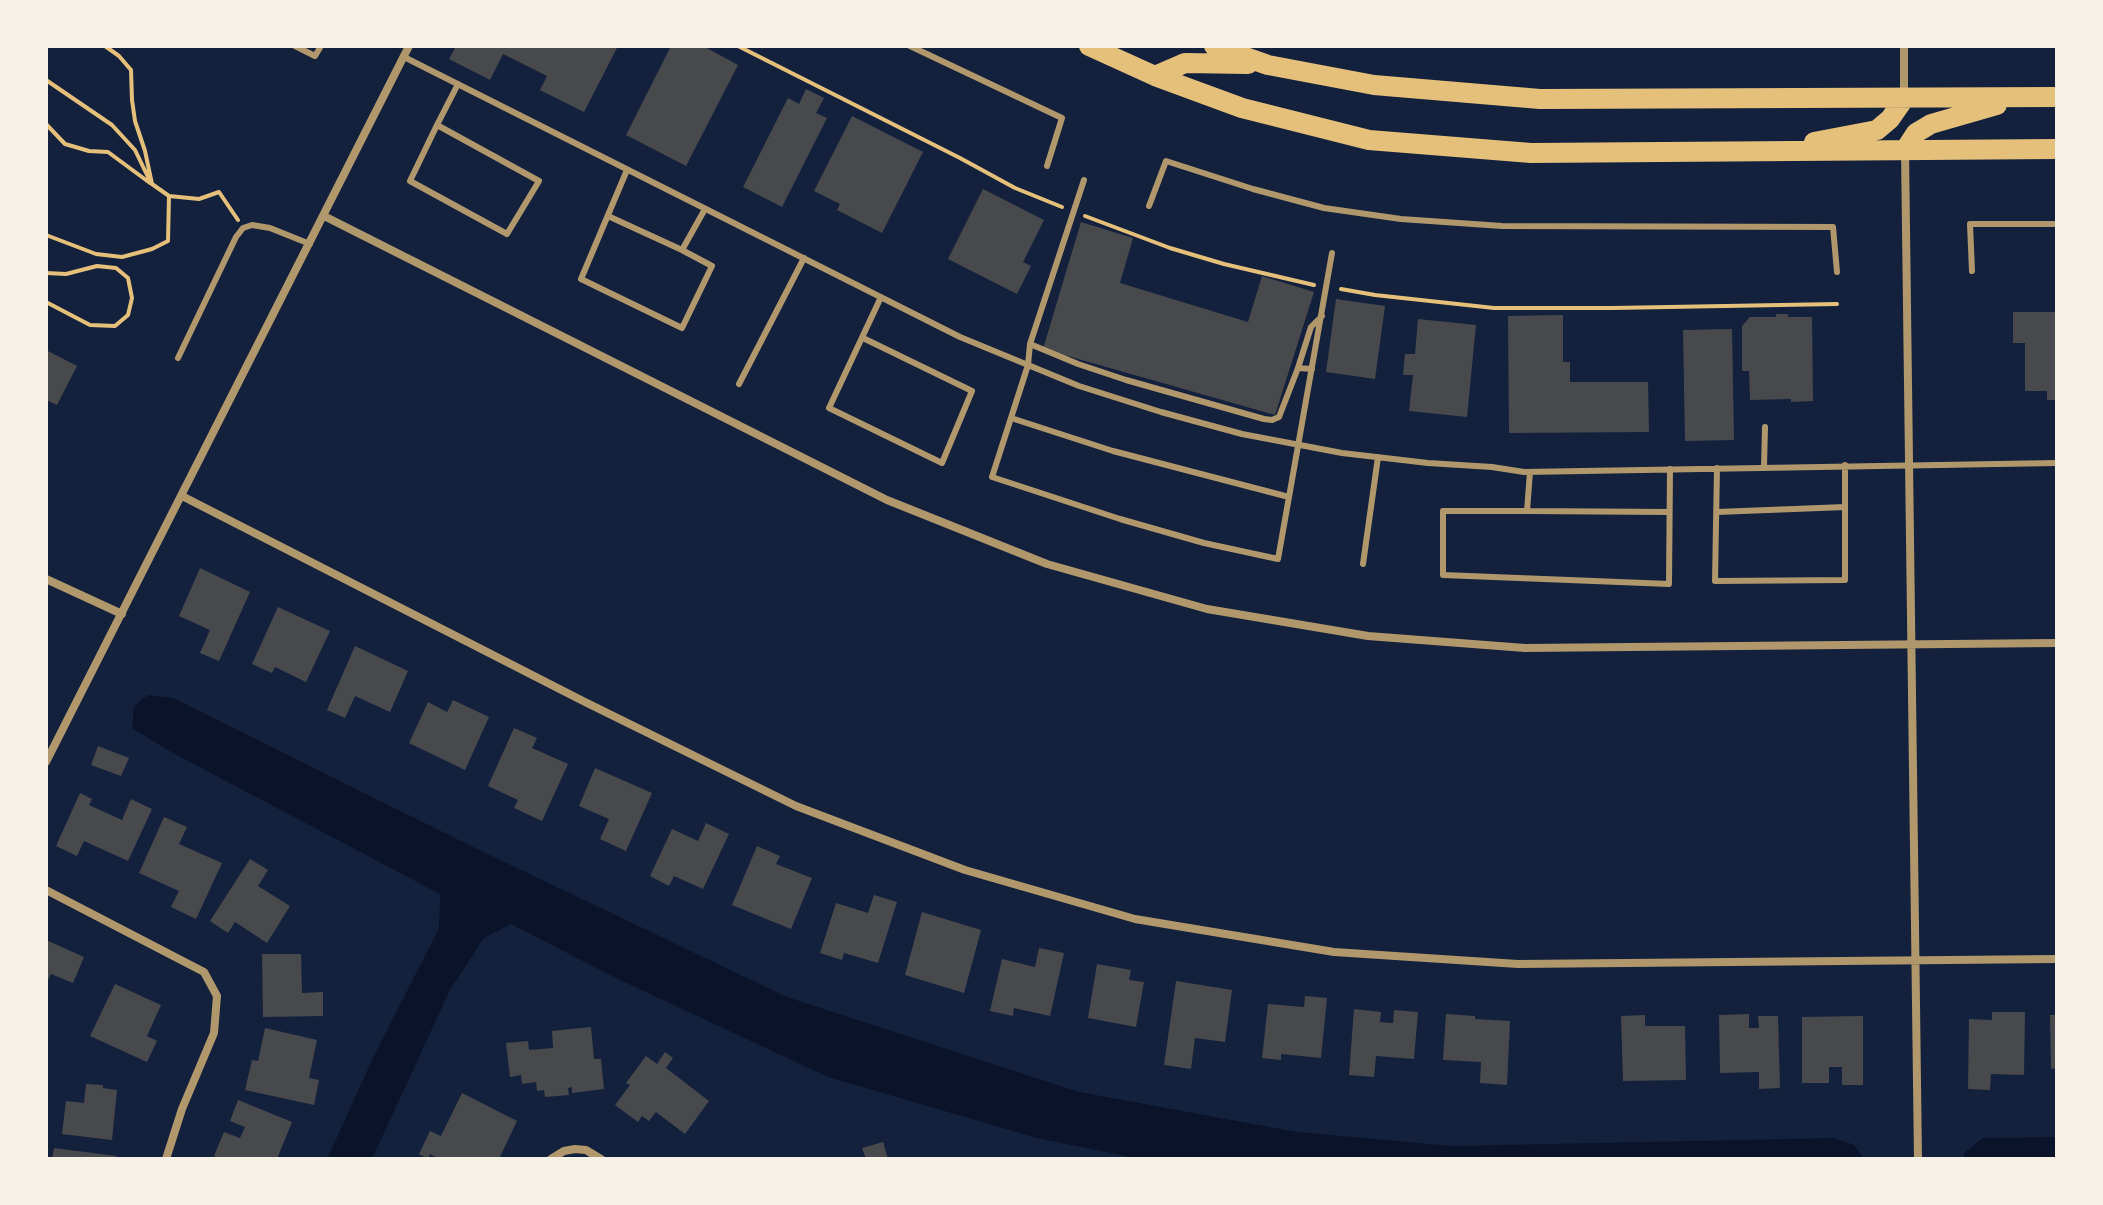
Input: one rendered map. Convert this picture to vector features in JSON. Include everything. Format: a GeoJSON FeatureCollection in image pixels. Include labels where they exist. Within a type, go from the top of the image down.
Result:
{"type":"FeatureCollection","features":[{"type":"Feature","properties":{"kind":"main road"},"geometry":{"type":"LineString","coordinates":[[1089,46],[1155,76],[1242,108],[1369,140],[1531,153],[2057,149]]}},
{"type":"Feature","properties":{"kind":"main road"},"geometry":{"type":"LineString","coordinates":[[1214,46],[1268,65],[1374,85],[1540,99],[2057,97]]}},
{"type":"Feature","properties":{"kind":"main road"},"geometry":{"type":"LineString","coordinates":[[1155,76],[1185,63],[1268,65]]}},
{"type":"Feature","properties":{"kind":"main road"},"geometry":{"type":"LineString","coordinates":[[1905,150],[1916,133],[1931,124],[2024,97]]}},
{"type":"Feature","properties":{"kind":"main road"},"geometry":{"type":"LineString","coordinates":[[1759,151],[1877,130],[1890,119],[1904,99]]}},
{"type":"Feature","properties":{"kind":"street"},"geometry":{"type":"LineString","coordinates":[[46,762],[409,46]]}},
{"type":"Feature","properties":{"kind":"street"},"geometry":{"type":"LineString","coordinates":[[1904,46],[1904,99]]}},
{"type":"Feature","properties":{"kind":"street"},"geometry":{"type":"LineString","coordinates":[[1905,150],[1918,1159]]}},
{"type":"Feature","properties":{"kind":"street"},"geometry":{"type":"LineString","coordinates":[[324,216],[887,500],[1047,564],[1207,609],[1368,636],[1525,648],[2057,643]]}},
{"type":"Feature","properties":{"kind":"street"},"geometry":{"type":"LineString","coordinates":[[182,496],[796,806],[965,870],[1135,919],[1334,952],[1503,963],[2057,959]]}},
{"type":"Feature","properties":{"kind":"street"},"geometry":{"type":"LineString","coordinates":[[46,579],[122,614]]}},
{"type":"Feature","properties":{"kind":"street"},"geometry":{"type":"LineString","coordinates":[[46,890],[204,972],[217,996],[214,1033],[182,1109],[166,1159]]}},
{"type":"Feature","properties":{"kind":"street"},"geometry":{"type":"LineString","coordinates":[[551,1159],[575,1149],[586,1150],[601,1159]]}},
{"type":"Feature","properties":{"kind":"lane"},"geometry":{"type":"LineString","coordinates":[[295,46],[315,56],[321,46]]}},
{"type":"Feature","properties":{"kind":"lane"},"geometry":{"type":"LineString","coordinates":[[910,46],[1062,118],[1047,166]]}},
{"type":"Feature","properties":{"kind":"lane"},"geometry":{"type":"LineString","coordinates":[[404,57],[960,337],[1079,386],[1242,434],[1378,457],[1530,472],[2057,463]]}},
{"type":"Feature","properties":{"kind":"lane"},"geometry":{"type":"LineString","coordinates":[[437,125],[539,181],[507,234],[410,181],[437,125],[458,84]]}},
{"type":"Feature","properties":{"kind":"lane"},"geometry":{"type":"LineString","coordinates":[[1149,206],[1166,161],[1324,208],[1401,219],[1502,226],[1833,227],[1837,272]]}},
{"type":"Feature","properties":{"kind":"lane"},"geometry":{"type":"LineString","coordinates":[[608,216],[712,266],[682,328],[581,279],[627,170]]}},
{"type":"Feature","properties":{"kind":"lane"},"geometry":{"type":"LineString","coordinates":[[1084,180],[1030,344],[1028,365],[992,477],[1148,527],[1278,559],[1332,253]]}},
{"type":"Feature","properties":{"kind":"lane"},"geometry":{"type":"LineString","coordinates":[[682,250],[705,209]]}},
{"type":"Feature","properties":{"kind":"lane"},"geometry":{"type":"LineString","coordinates":[[1972,271],[1970,224],[2057,224]]}},
{"type":"Feature","properties":{"kind":"lane"},"geometry":{"type":"LineString","coordinates":[[178,358],[243,228],[252,225],[270,228],[310,244]]}},
{"type":"Feature","properties":{"kind":"lane"},"geometry":{"type":"LineString","coordinates":[[739,384],[804,258]]}},
{"type":"Feature","properties":{"kind":"lane"},"geometry":{"type":"LineString","coordinates":[[863,338],[972,391],[942,463],[829,408],[881,297]]}},
{"type":"Feature","properties":{"kind":"lane"},"geometry":{"type":"LineString","coordinates":[[1030,344],[1126,380],[1272,420],[1279,417],[1311,327],[1322,316]]}},
{"type":"Feature","properties":{"kind":"lane"},"geometry":{"type":"LineString","coordinates":[[1298,368],[1312,369]]}},
{"type":"Feature","properties":{"kind":"lane"},"geometry":{"type":"LineString","coordinates":[[1011,418],[1113,451],[1289,497]]}},
{"type":"Feature","properties":{"kind":"lane"},"geometry":{"type":"LineString","coordinates":[[1764,467],[1765,427]]}},
{"type":"Feature","properties":{"kind":"lane"},"geometry":{"type":"LineString","coordinates":[[1363,564],[1378,457]]}},
{"type":"Feature","properties":{"kind":"lane"},"geometry":{"type":"LineString","coordinates":[[1717,468],[1715,581],[1845,580],[1845,465]]}},
{"type":"Feature","properties":{"kind":"lane"},"geometry":{"type":"LineString","coordinates":[[1669,512],[1443,511],[1443,575],[1669,584],[1670,469]]}},
{"type":"Feature","properties":{"kind":"lane"},"geometry":{"type":"LineString","coordinates":[[1527,511],[1530,472]]}},
{"type":"Feature","properties":{"kind":"lane"},"geometry":{"type":"LineString","coordinates":[[1717,512],[1845,507]]}},
{"type":"Feature","properties":{"kind":"path"},"geometry":{"type":"LineString","coordinates":[[105,46],[131,70],[135,121],[152,184]]}},
{"type":"Feature","properties":{"kind":"path"},"geometry":{"type":"LineString","coordinates":[[738,46],[1015,188],[1170,248],[1320,286]]}},
{"type":"Feature","properties":{"kind":"path"},"geometry":{"type":"LineString","coordinates":[[46,80],[112,125],[135,150],[152,184]]}},
{"type":"Feature","properties":{"kind":"path"},"geometry":{"type":"LineString","coordinates":[[46,124],[65,144],[89,151],[108,152],[169,196],[199,199],[219,192],[243,228]]}},
{"type":"Feature","properties":{"kind":"path"},"geometry":{"type":"LineString","coordinates":[[46,235],[96,254],[122,257],[152,249],[168,241],[169,196]]}},
{"type":"Feature","properties":{"kind":"path"},"geometry":{"type":"LineString","coordinates":[[46,273],[66,274],[97,266],[116,268],[128,278],[132,298],[128,315],[115,326],[90,325],[46,302]]}},
{"type":"Feature","properties":{"kind":"path"},"geometry":{"type":"LineString","coordinates":[[1341,289],[1494,308],[1837,304]]}},
{"type":"Feature","properties":{"kind":"water"},"geometry":{"type":"Polygon","coordinates":[[[148,695],[173,698],[473,847],[787,997],[1079,1092],[1297,1132],[1452,1146],[1834,1138],[1854,1145],[1864,1159],[1140,1159],[1037,1138],[828,1077],[618,979],[511,924],[484,938],[450,990],[372,1159],[327,1159],[373,1058],[439,928],[440,894],[171,752],[132,728],[134,706],[148,695]]]}},
{"type":"Feature","properties":{"kind":"water"},"geometry":{"type":"Polygon","coordinates":[[[2057,1137],[2057,1159],[1964,1159],[1964,1153],[1983,1138],[2057,1137]]]}},
{"type":"Feature","properties":{"kind":"building"},"geometry":{"type":"Polygon","coordinates":[[[456,46],[618,46],[584,112],[540,90],[547,76],[503,54],[490,80],[449,59],[456,46]]]}},
{"type":"Feature","properties":{"kind":"building"},"geometry":{"type":"Polygon","coordinates":[[[671,46],[703,46],[738,65],[686,166],[626,135],[671,46]]]}},
{"type":"Feature","properties":{"kind":"building"},"geometry":{"type":"Polygon","coordinates":[[[806,89],[824,98],[816,113],[827,118],[782,207],[743,187],[788,98],[799,104],[806,89]]]}},
{"type":"Feature","properties":{"kind":"building"},"geometry":{"type":"Polygon","coordinates":[[[852,116],[923,152],[882,233],[837,210],[840,204],[814,191],[852,116]]]}},
{"type":"Feature","properties":{"kind":"building"},"geometry":{"type":"Polygon","coordinates":[[[983,189],[1044,220],[1023,262],[1031,266],[1017,294],[948,259],[983,189]]]}},
{"type":"Feature","properties":{"kind":"building"},"geometry":{"type":"Polygon","coordinates":[[[1081,222],[1133,238],[1120,283],[1248,322],[1262,276],[1314,292],[1275,415],[1043,349],[1081,222]]]}},
{"type":"Feature","properties":{"kind":"building"},"geometry":{"type":"Polygon","coordinates":[[[1336,299],[1385,306],[1375,379],[1326,372],[1336,299]]]}},
{"type":"Feature","properties":{"kind":"building"},"geometry":{"type":"Polygon","coordinates":[[[2013,312],[2057,312],[2057,400],[2047,400],[2047,391],[2025,391],[2025,343],[2013,343],[2013,312]]]}},
{"type":"Feature","properties":{"kind":"building"},"geometry":{"type":"Polygon","coordinates":[[[1776,314],[1812,317],[1813,401],[1750,400],[1749,371],[1742,371],[1742,326],[1750,317],[1776,317],[1776,314]]]}},
{"type":"Feature","properties":{"kind":"building"},"geometry":{"type":"Polygon","coordinates":[[[1563,315],[1563,362],[1570,362],[1570,382],[1648,382],[1649,432],[1509,433],[1508,316],[1563,315]]]}},
{"type":"Feature","properties":{"kind":"building"},"geometry":{"type":"Polygon","coordinates":[[[1418,319],[1476,325],[1467,417],[1409,411],[1413,375],[1403,375],[1405,354],[1415,354],[1418,319]]]}},
{"type":"Feature","properties":{"kind":"building"},"geometry":{"type":"Polygon","coordinates":[[[1732,329],[1734,440],[1685,441],[1683,330],[1732,329]]]}},
{"type":"Feature","properties":{"kind":"building"},"geometry":{"type":"Polygon","coordinates":[[[46,350],[77,366],[57,405],[46,400],[46,350]]]}},
{"type":"Feature","properties":{"kind":"building"},"geometry":{"type":"Polygon","coordinates":[[[200,568],[250,592],[219,661],[200,653],[210,630],[179,616],[200,568]]]}},
{"type":"Feature","properties":{"kind":"building"},"geometry":{"type":"Polygon","coordinates":[[[278,607],[330,631],[306,682],[275,667],[272,673],[252,664],[278,607]]]}},
{"type":"Feature","properties":{"kind":"building"},"geometry":{"type":"Polygon","coordinates":[[[355,646],[408,671],[390,712],[355,696],[345,718],[327,710],[355,646]]]}},
{"type":"Feature","properties":{"kind":"building"},"geometry":{"type":"Polygon","coordinates":[[[453,700],[489,717],[465,770],[409,743],[428,702],[447,712],[453,700]]]}},
{"type":"Feature","properties":{"kind":"building"},"geometry":{"type":"Polygon","coordinates":[[[514,728],[537,738],[532,748],[568,764],[542,821],[514,808],[518,800],[488,786],[514,728]]]}},
{"type":"Feature","properties":{"kind":"building"},"geometry":{"type":"Polygon","coordinates":[[[98,746],[129,758],[121,776],[91,765],[98,746]]]}},
{"type":"Feature","properties":{"kind":"building"},"geometry":{"type":"Polygon","coordinates":[[[595,768],[652,793],[626,851],[600,839],[609,819],[579,806],[595,768]]]}},
{"type":"Feature","properties":{"kind":"building"},"geometry":{"type":"Polygon","coordinates":[[[80,793],[92,799],[89,805],[122,820],[131,799],[152,809],[128,861],[84,841],[77,856],[56,846],[80,793]]]}},
{"type":"Feature","properties":{"kind":"building"},"geometry":{"type":"Polygon","coordinates":[[[164,817],[187,827],[179,844],[222,863],[196,919],[171,907],[179,891],[139,873],[164,817]]]}},
{"type":"Feature","properties":{"kind":"building"},"geometry":{"type":"Polygon","coordinates":[[[706,823],[729,834],[703,889],[674,876],[669,886],[650,876],[672,829],[698,841],[706,823]]]}},
{"type":"Feature","properties":{"kind":"building"},"geometry":{"type":"Polygon","coordinates":[[[757,846],[780,856],[776,864],[812,878],[791,929],[732,905],[757,846]]]}},
{"type":"Feature","properties":{"kind":"building"},"geometry":{"type":"Polygon","coordinates":[[[250,859],[268,870],[258,886],[290,906],[267,943],[235,922],[228,933],[210,921],[250,859]]]}},
{"type":"Feature","properties":{"kind":"building"},"geometry":{"type":"Polygon","coordinates":[[[874,895],[897,902],[878,963],[844,953],[842,960],[820,953],[836,903],[868,913],[874,895]]]}},
{"type":"Feature","properties":{"kind":"building"},"geometry":{"type":"Polygon","coordinates":[[[922,912],[981,930],[964,993],[905,975],[922,912]]]}},
{"type":"Feature","properties":{"kind":"building"},"geometry":{"type":"Polygon","coordinates":[[[46,940],[84,957],[73,983],[51,974],[46,984],[46,940]]]}},
{"type":"Feature","properties":{"kind":"building"},"geometry":{"type":"Polygon","coordinates":[[[1039,948],[1064,953],[1050,1016],[1014,1008],[1013,1016],[990,1011],[1002,959],[1035,967],[1039,948]]]}},
{"type":"Feature","properties":{"kind":"building"},"geometry":{"type":"Polygon","coordinates":[[[262,954],[301,954],[302,993],[323,992],[323,1016],[263,1017],[262,954]]]}},
{"type":"Feature","properties":{"kind":"building"},"geometry":{"type":"Polygon","coordinates":[[[1097,964],[1131,970],[1129,980],[1144,982],[1136,1027],[1088,1018],[1097,964]]]}},
{"type":"Feature","properties":{"kind":"building"},"geometry":{"type":"Polygon","coordinates":[[[1176,981],[1232,990],[1225,1042],[1195,1038],[1191,1069],[1164,1065],[1176,981]]]}},
{"type":"Feature","properties":{"kind":"building"},"geometry":{"type":"Polygon","coordinates":[[[115,984],[161,1005],[147,1036],[157,1041],[147,1062],[90,1036],[115,984]]]}},
{"type":"Feature","properties":{"kind":"building"},"geometry":{"type":"Polygon","coordinates":[[[1305,996],[1327,998],[1321,1058],[1281,1054],[1281,1060],[1262,1058],[1268,1004],[1304,1007],[1305,996]]]}},
{"type":"Feature","properties":{"kind":"building"},"geometry":{"type":"Polygon","coordinates":[[[1354,1009],[1381,1012],[1380,1022],[1393,1023],[1394,1010],[1418,1012],[1414,1059],[1376,1056],[1374,1077],[1349,1075],[1354,1009]]]}},
{"type":"Feature","properties":{"kind":"building"},"geometry":{"type":"Polygon","coordinates":[[[1992,1012],[2025,1012],[2024,1075],[1991,1074],[1990,1090],[1968,1089],[1969,1019],[1992,1020],[1992,1012]]]}},
{"type":"Feature","properties":{"kind":"building"},"geometry":{"type":"Polygon","coordinates":[[[1446,1014],[1510,1021],[1507,1085],[1480,1083],[1481,1062],[1443,1060],[1446,1014]]]}},
{"type":"Feature","properties":{"kind":"building"},"geometry":{"type":"Polygon","coordinates":[[[1749,1014],[1749,1028],[1759,1028],[1758,1016],[1778,1016],[1780,1088],[1759,1089],[1759,1072],[1720,1073],[1719,1015],[1749,1014]]]}},
{"type":"Feature","properties":{"kind":"building"},"geometry":{"type":"Polygon","coordinates":[[[1645,1015],[1645,1026],[1685,1026],[1686,1080],[1623,1081],[1621,1016],[1645,1015]]]}},
{"type":"Feature","properties":{"kind":"building"},"geometry":{"type":"Polygon","coordinates":[[[2050,1015],[2057,1015],[2057,1068],[2051,1069],[2050,1015]]]}},
{"type":"Feature","properties":{"kind":"building"},"geometry":{"type":"Polygon","coordinates":[[[1863,1016],[1863,1085],[1842,1085],[1842,1067],[1829,1067],[1829,1083],[1802,1083],[1802,1017],[1863,1016]]]}},
{"type":"Feature","properties":{"kind":"building"},"geometry":{"type":"Polygon","coordinates":[[[591,1027],[594,1059],[601,1059],[604,1089],[572,1093],[572,1087],[568,1088],[569,1095],[545,1097],[544,1090],[537,1091],[536,1082],[522,1084],[521,1075],[510,1077],[506,1043],[528,1041],[529,1050],[553,1048],[552,1031],[591,1027]]]}},
{"type":"Feature","properties":{"kind":"building"},"geometry":{"type":"Polygon","coordinates":[[[265,1028],[317,1040],[309,1078],[319,1080],[314,1105],[245,1090],[252,1060],[258,1061],[265,1028]]]}},
{"type":"Feature","properties":{"kind":"building"},"geometry":{"type":"Polygon","coordinates":[[[665,1052],[673,1058],[666,1068],[709,1101],[685,1134],[656,1112],[649,1121],[642,1116],[638,1122],[615,1105],[630,1085],[626,1083],[646,1056],[657,1064],[665,1052]]]}},
{"type":"Feature","properties":{"kind":"building"},"geometry":{"type":"Polygon","coordinates":[[[86,1084],[117,1090],[112,1140],[62,1134],[66,1101],[84,1103],[86,1084]]]}},
{"type":"Feature","properties":{"kind":"building"},"geometry":{"type":"Polygon","coordinates":[[[462,1093],[517,1121],[499,1159],[439,1159],[430,1154],[428,1159],[419,1154],[430,1131],[441,1136],[462,1093]]]}},
{"type":"Feature","properties":{"kind":"building"},"geometry":{"type":"Polygon","coordinates":[[[238,1100],[292,1122],[277,1159],[221,1159],[214,1156],[224,1132],[240,1138],[245,1127],[230,1121],[238,1100]]]}},
{"type":"Feature","properties":{"kind":"building"},"geometry":{"type":"Polygon","coordinates":[[[883,1142],[888,1159],[866,1159],[862,1148],[883,1142]]]}},
{"type":"Feature","properties":{"kind":"building"},"geometry":{"type":"Polygon","coordinates":[[[54,1148],[116,1156],[115,1159],[52,1159],[54,1148]]]}}]}
